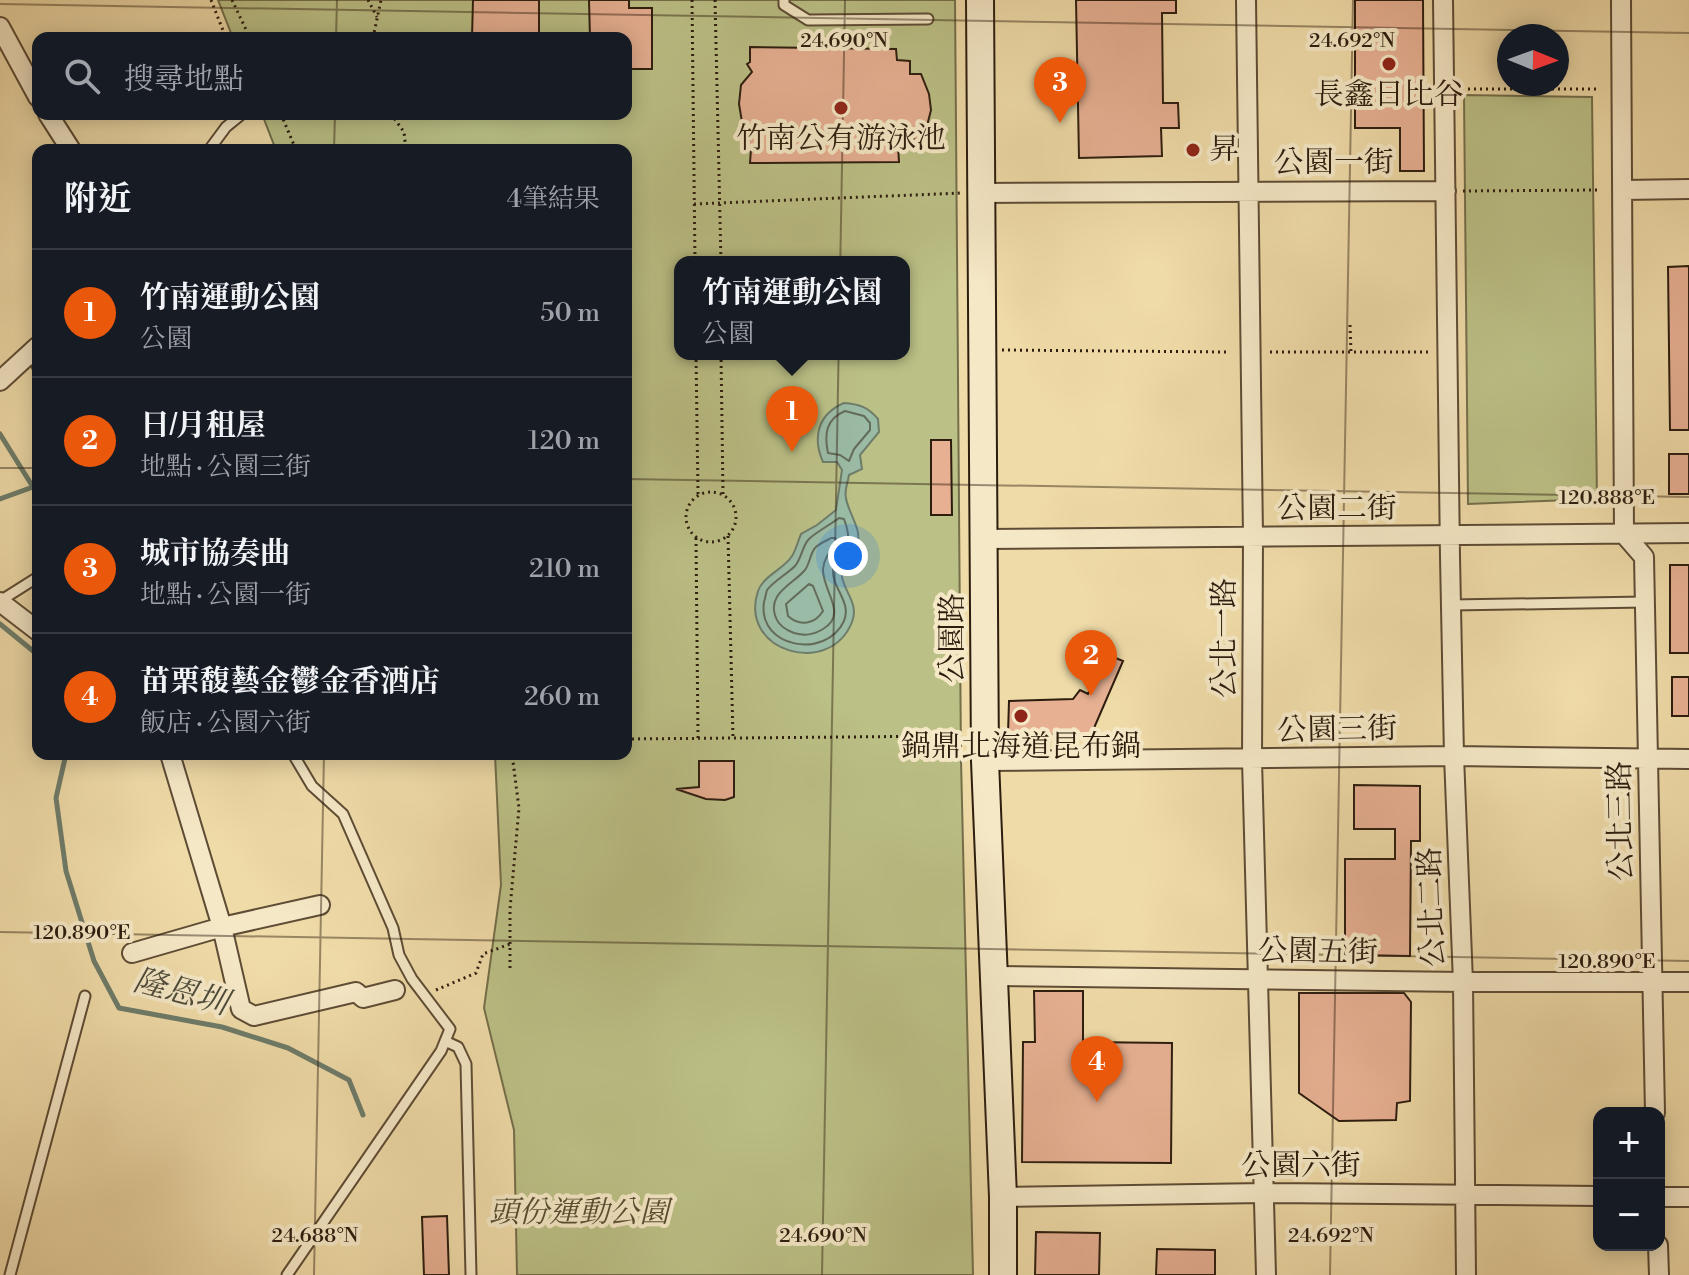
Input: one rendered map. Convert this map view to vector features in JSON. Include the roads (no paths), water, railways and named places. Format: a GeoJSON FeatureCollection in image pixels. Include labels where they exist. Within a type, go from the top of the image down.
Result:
{"type":"FeatureCollection","features":[{"type":"Feature","properties":{"kind":"street","name":"公園路"},"geometry":{"type":"LineString","coordinates":[[980,0],[985,761],[1003,1197],[1003,1275]]}},
{"type":"Feature","properties":{"kind":"street","name":"公北一路"},"geometry":{"type":"LineString","coordinates":[[1246,0],[1253,537],[1252,760],[1266,1275]]}},
{"type":"Feature","properties":{"kind":"street","name":"公北二路"},"geometry":{"type":"LineString","coordinates":[[1443,0],[1454,191],[1450,536],[1454,756],[1463,982],[1466,1275]]}},
{"type":"Feature","properties":{"kind":"street"},"geometry":{"type":"LineString","coordinates":[[1621,0],[1624,534]]}},
{"type":"Feature","properties":{"kind":"street"},"geometry":{"type":"LineString","coordinates":[[0,27],[32,86]]}},
{"type":"Feature","properties":{"kind":"street"},"geometry":{"type":"LineString","coordinates":[[52,120],[67,144]]}},
{"type":"Feature","properties":{"kind":"street"},"geometry":{"type":"LineString","coordinates":[[1623,190],[1689,189]]}},
{"type":"Feature","properties":{"kind":"street","name":"公園一街"},"geometry":{"type":"LineString","coordinates":[[981,193],[1454,191]]}},
{"type":"Feature","properties":{"kind":"street"},"geometry":{"type":"LineString","coordinates":[[0,381],[32,358]]}},
{"type":"Feature","properties":{"kind":"street","name":"公園二街"},"geometry":{"type":"LineString","coordinates":[[985,539],[1689,533]]}},
{"type":"Feature","properties":{"kind":"street","name":"公北三路"},"geometry":{"type":"LineString","coordinates":[[1624,534],[1644,557],[1655,1107]]}},
{"type":"Feature","properties":{"kind":"street"},"geometry":{"type":"LineString","coordinates":[[0,602],[32,626]]}},
{"type":"Feature","properties":{"kind":"street","name":"公園三街"},"geometry":{"type":"LineString","coordinates":[[985,761],[1454,756],[1689,759]]}},
{"type":"Feature","properties":{"kind":"street"},"geometry":{"type":"LineString","coordinates":[[172,760],[222,927],[241,1009],[254,1016],[356,992],[363,998],[395,990]]}},
{"type":"Feature","properties":{"kind":"street"},"geometry":{"type":"LineString","coordinates":[[132,953],[222,927],[320,905]]}},
{"type":"Feature","properties":{"kind":"street","name":"公園五街"},"geometry":{"type":"LineString","coordinates":[[995,976],[1689,982]]}},
{"type":"Feature","properties":{"kind":"street","name":"公園六街"},"geometry":{"type":"LineString","coordinates":[[1003,1197],[1264,1193],[1593,1196]]}},
{"type":"Feature","properties":{"kind":"street"},"geometry":{"type":"LineString","coordinates":[[1665,1197],[1689,1197]]}},
{"type":"Feature","properties":{"kind":"street"},"geometry":{"type":"LineString","coordinates":[[1658,1251],[1659,1275]]}},
{"type":"Feature","properties":{"kind":"lane"},"geometry":{"type":"LineString","coordinates":[[784,0],[784,5],[808,20],[928,19]]}},
{"type":"Feature","properties":{"kind":"lane"},"geometry":{"type":"LineString","coordinates":[[213,144],[235,120]]}},
{"type":"Feature","properties":{"kind":"lane"},"geometry":{"type":"LineString","coordinates":[[0,602],[32,581]]}},
{"type":"Feature","properties":{"kind":"lane"},"geometry":{"type":"LineString","coordinates":[[1452,605],[1645,602]]}},
{"type":"Feature","properties":{"kind":"lane"},"geometry":{"type":"LineString","coordinates":[[287,1275],[441,1051],[450,1029],[412,979],[399,955],[393,928],[343,814],[312,786],[297,760]]}},
{"type":"Feature","properties":{"kind":"lane"},"geometry":{"type":"LineString","coordinates":[[10,1275],[85,996]]}},
{"type":"Feature","properties":{"kind":"lane"},"geometry":{"type":"LineString","coordinates":[[445,1041],[458,1047],[466,1064],[471,1275]]}},
{"type":"Feature","properties":{"kind":"water"},"geometry":{"type":"Polygon","coordinates":[[[844,403],[859,405],[871,412],[878,419],[879,432],[860,455],[862,469],[849,475],[846,489],[847,504],[857,527],[858,539],[842,572],[854,616],[841,639],[825,649],[807,653],[789,650],[773,642],[761,629],[755,612],[758,591],[764,581],[792,556],[801,534],[836,510],[842,470],[837,462],[823,462],[818,435],[828,413],[844,403]]]}},
{"type":"Feature","properties":{"kind":"waterway","name":"隆恩圳"},"geometry":{"type":"LineString","coordinates":[[0,434],[32,485]]}},
{"type":"Feature","properties":{"kind":"waterway","name":"隆恩圳"},"geometry":{"type":"LineString","coordinates":[[0,499],[32,487]]}},
{"type":"Feature","properties":{"kind":"waterway","name":"隆恩圳"},"geometry":{"type":"LineString","coordinates":[[0,624],[32,650]]}},
{"type":"Feature","properties":{"kind":"waterway","name":"隆恩圳"},"geometry":{"type":"LineString","coordinates":[[65,760],[56,798],[66,871],[94,961],[119,1008],[222,1027],[288,1048],[349,1080],[363,1115]]}},
{"type":"Feature","properties":{"kind":"place","name":"長鑫日比谷"},"geometry":{"type":"Point","coordinates":[1389,64]}},
{"type":"Feature","properties":{"kind":"place","name":"竹南公有游泳池"},"geometry":{"type":"Point","coordinates":[841,108]}},
{"type":"Feature","properties":{"kind":"place","name":"城市協奏曲"},"geometry":{"type":"Point","coordinates":[1060,123]}},
{"type":"Feature","properties":{"kind":"place","name":"昇"},"geometry":{"type":"Point","coordinates":[1193,150]}},
{"type":"Feature","properties":{"kind":"place","name":"竹南運動公園"},"geometry":{"type":"Point","coordinates":[792,452]}},
{"type":"Feature","properties":{"kind":"place","name":"日/月租屋"},"geometry":{"type":"Point","coordinates":[1091,696]}},
{"type":"Feature","properties":{"kind":"place","name":"鍋鼎北海道昆布鍋"},"geometry":{"type":"Point","coordinates":[1021,716]}},
{"type":"Feature","properties":{"kind":"place","name":"苗栗馥藝金鬱金香酒店"},"geometry":{"type":"Point","coordinates":[1097,1102]}},
{"type":"Feature","properties":{"kind":"park label","name":"頭份運動公園"},"geometry":{"type":"Point","coordinates":[579,1213]}}]}
